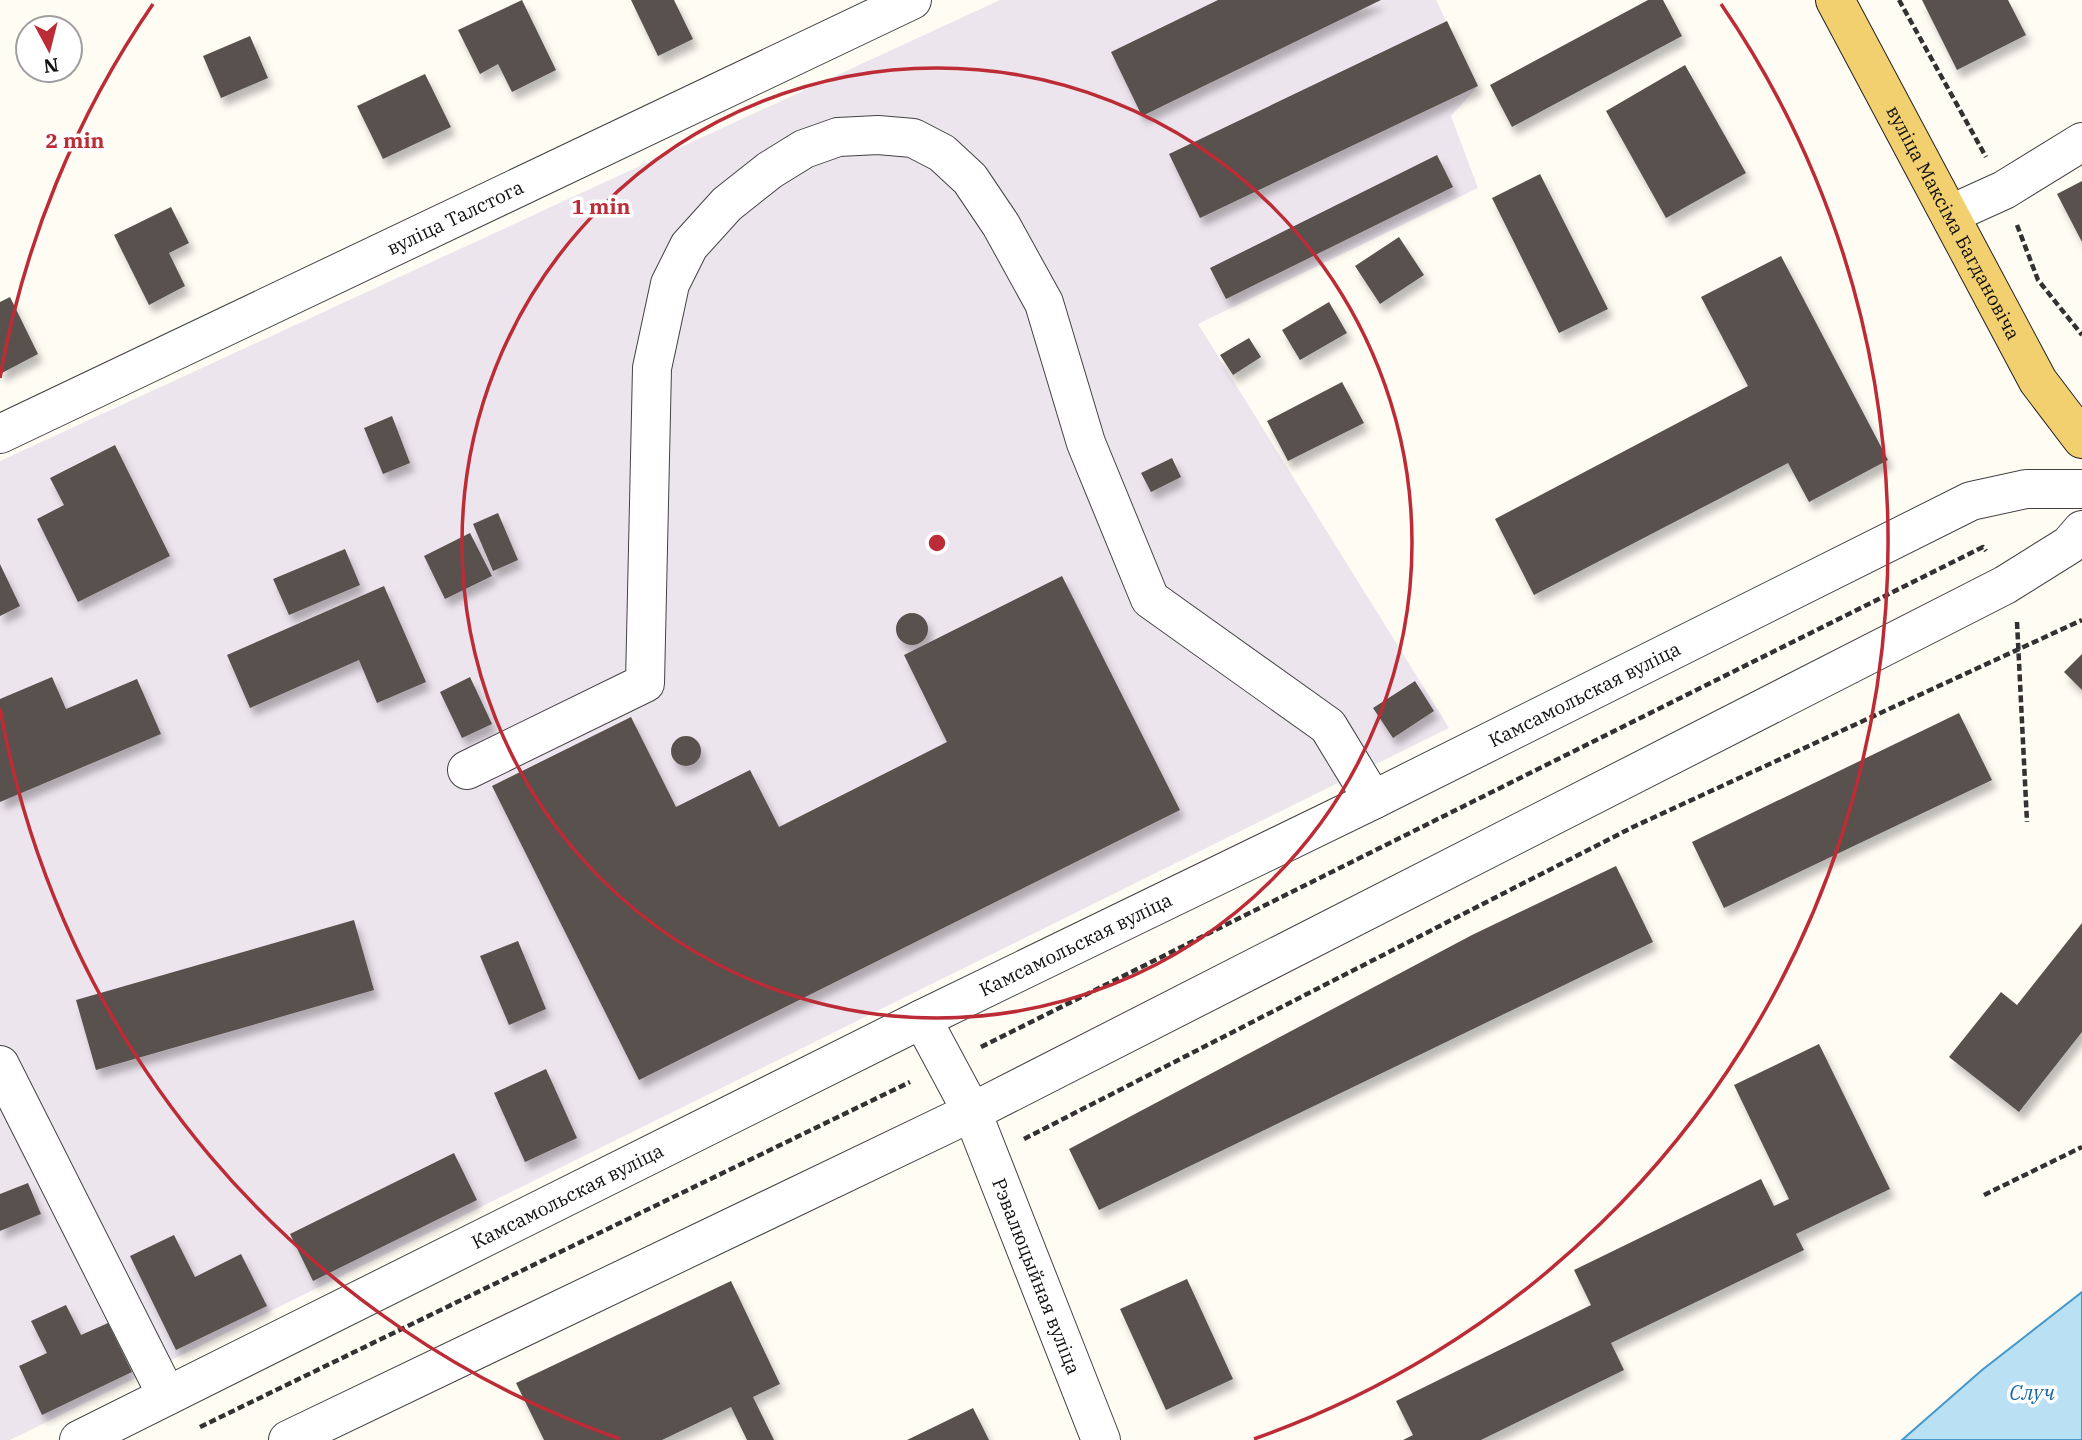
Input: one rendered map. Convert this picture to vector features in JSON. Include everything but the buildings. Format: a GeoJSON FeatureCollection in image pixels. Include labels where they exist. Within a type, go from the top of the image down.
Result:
{"type":"FeatureCollection","features":[{"type":"Feature","properties":{"kind":"main road","name":"вуліца Максіма Багдановіча"},"geometry":{"type":"LineString","coordinates":[[1835,0],[2038,382],[2082,439]]}},
{"type":"Feature","properties":{"kind":"street","name":"вуліца Талстога"},"geometry":{"type":"LineString","coordinates":[[0,434],[912,0]]}},
{"type":"Feature","properties":{"kind":"street"},"geometry":{"type":"LineString","coordinates":[[467,770],[645,683],[652,368],[670,284],[689,246],[727,204],[770,170],[804,149],[838,138],[878,135],[913,138],[942,153],[970,179],[1001,225],[1044,303],[1086,443],[1150,599],[1328,726],[1373,800]]}},
{"type":"Feature","properties":{"kind":"street"},"geometry":{"type":"LineString","coordinates":[[1951,214],[2004,190],[2082,142]]}},
{"type":"Feature","properties":{"kind":"street","name":"Камсамольская вуліца"},"geometry":{"type":"LineString","coordinates":[[79,1440],[922,1019],[1373,800],[1971,501],[2026,489],[2082,489]]}},
{"type":"Feature","properties":{"kind":"street"},"geometry":{"type":"LineString","coordinates":[[288,1440],[972,1112],[2005,585],[2069,545],[2082,530]]}},
{"type":"Feature","properties":{"kind":"street","name":"Рэвалюцыйная вуліца"},"geometry":{"type":"LineString","coordinates":[[922,1019],[972,1112],[1101,1440]]}},
{"type":"Feature","properties":{"kind":"street"},"geometry":{"type":"LineString","coordinates":[[0,1065],[167,1396]]}},
{"type":"Feature","properties":{"kind":"path"},"geometry":{"type":"LineString","coordinates":[[199,1428],[946,1064],[1983,547],[2016,603],[2027,822]]}},
{"type":"Feature","properties":{"kind":"path"},"geometry":{"type":"LineString","coordinates":[[1984,1195],[2082,1147]]}},
{"type":"Feature","properties":{"kind":"shaded area"},"geometry":{"type":"Polygon","coordinates":[[[1000,0],[1436,0],[1478,86],[1451,116],[1478,188],[1198,324],[1449,728],[10,1440],[0,1440],[0,461],[1000,0]]]}},
{"type":"Feature","properties":{"kind":"water","name":"Случ"},"geometry":{"type":"Polygon","coordinates":[[[2082,1292],[2082,1440],[1902,1440],[1982,1370],[2082,1292]]]}}]}
